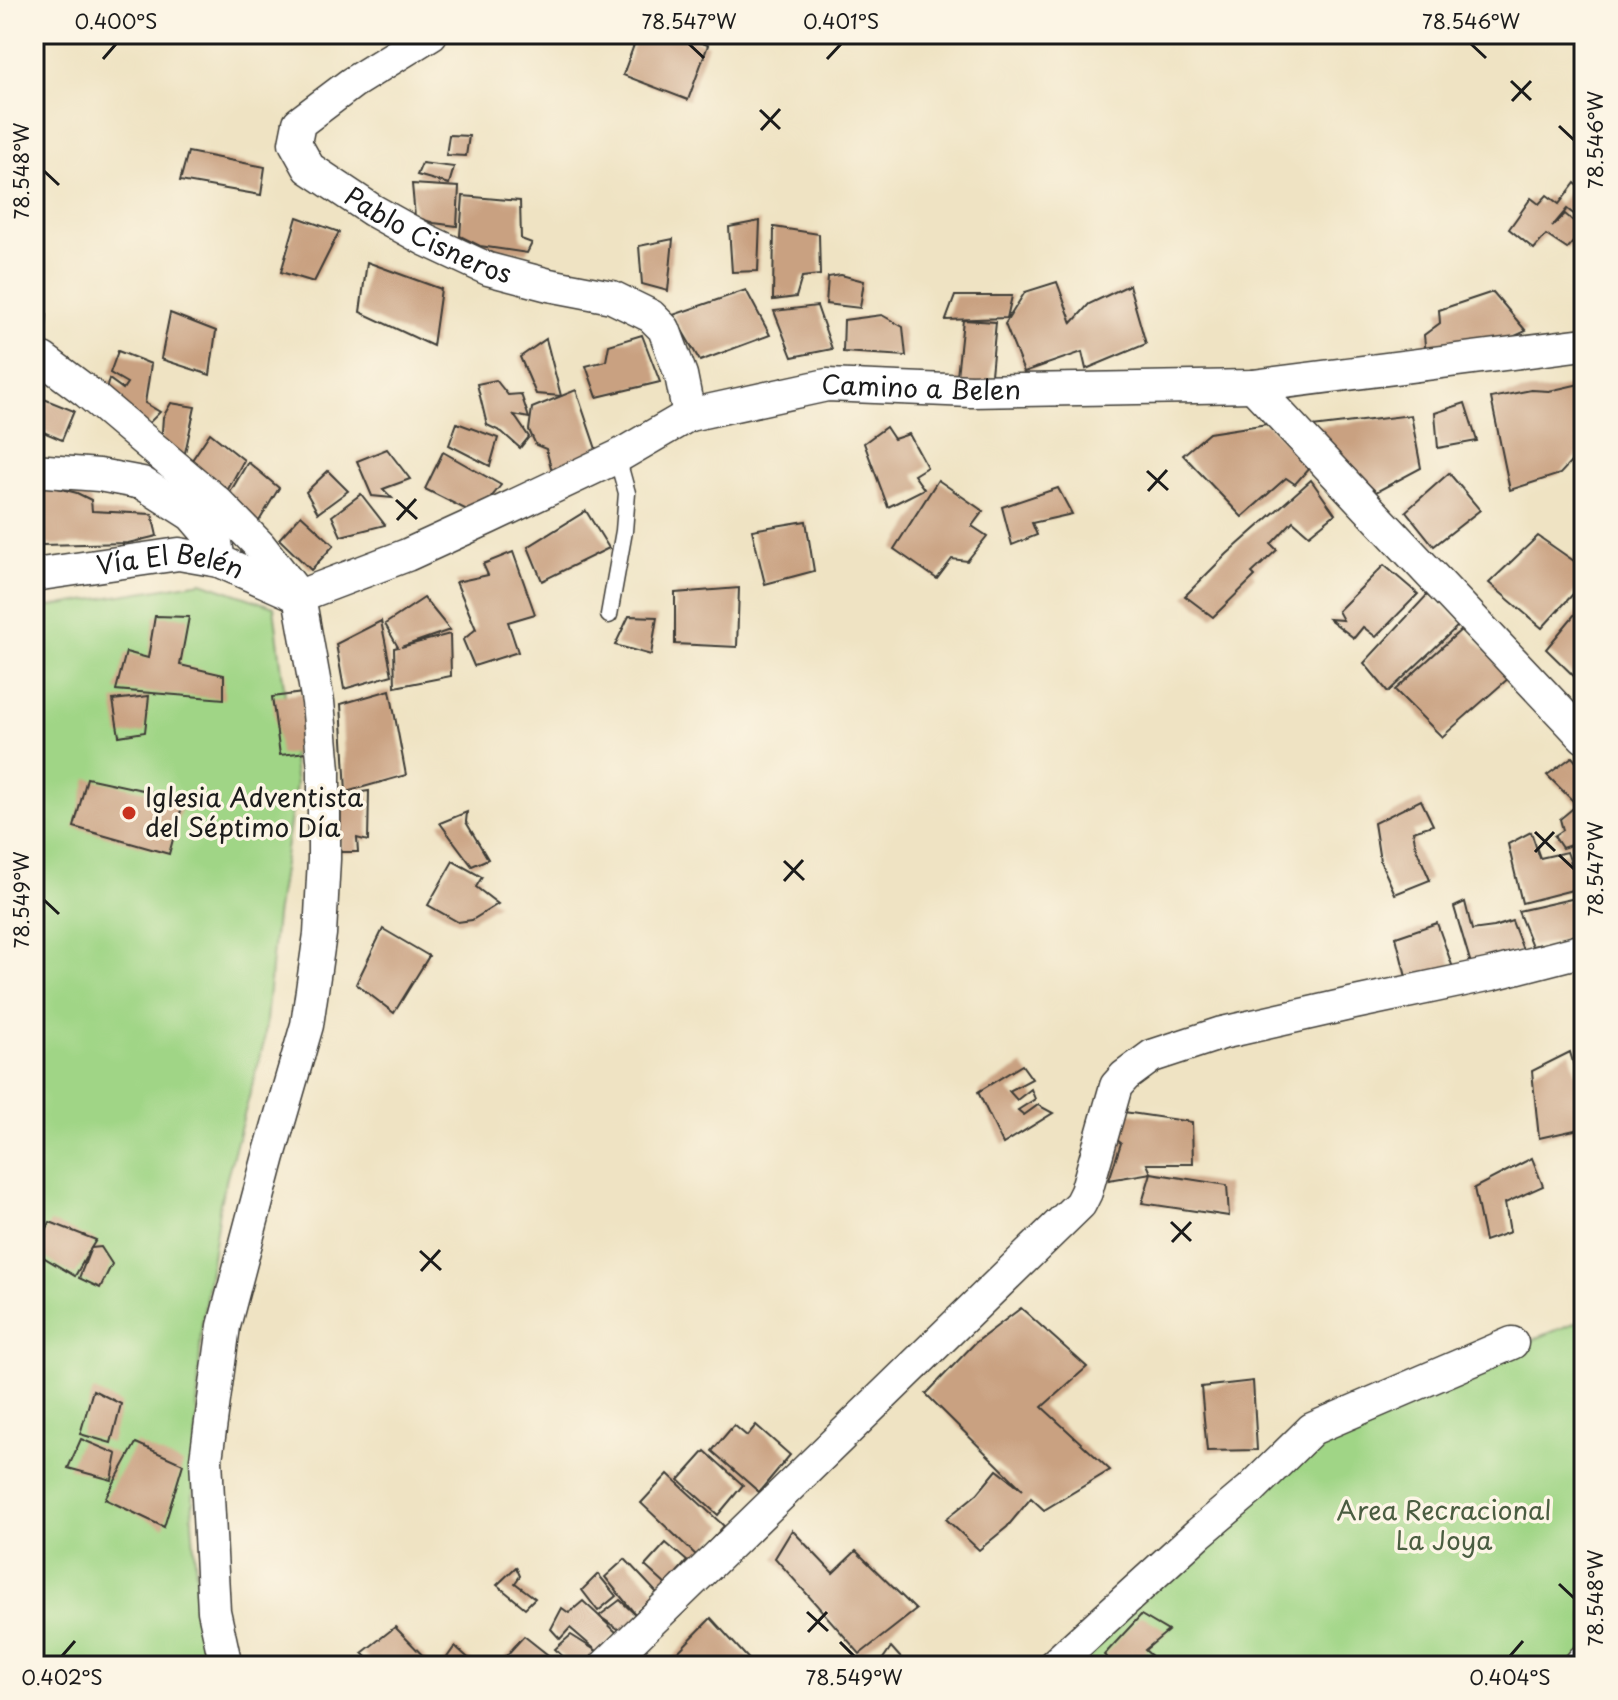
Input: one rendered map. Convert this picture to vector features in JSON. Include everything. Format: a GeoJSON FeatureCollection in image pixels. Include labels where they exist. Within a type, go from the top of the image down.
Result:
{"type":"FeatureCollection","features":[{"type":"Feature","properties":{"kind":"street","name":"Pablo Cisneros"},"geometry":{"type":"LineString","coordinates":[[431,34],[352,83],[299,123],[295,143],[309,168],[372,210],[488,269],[612,297],[651,316],[664,329],[681,375],[689,415]]}},
{"type":"Feature","properties":{"kind":"street","name":"Camino a Belen"},"geometry":{"type":"LineString","coordinates":[[299,596],[407,555],[617,457],[689,415],[827,385],[971,391],[1253,386],[1584,344]]}},
{"type":"Feature","properties":{"kind":"street"},"geometry":{"type":"LineString","coordinates":[[34,357],[43,359],[87,392],[217,502],[260,546],[299,596],[318,702],[324,770],[324,859],[320,934],[307,1025],[224,1326],[206,1459],[214,1611],[226,1666]]}},
{"type":"Feature","properties":{"kind":"street"},"geometry":{"type":"LineString","coordinates":[[1253,386],[1584,737]]}},
{"type":"Feature","properties":{"kind":"street"},"geometry":{"type":"LineString","coordinates":[[34,470],[99,475],[142,483],[192,515],[216,543],[219,561]]}},
{"type":"Feature","properties":{"kind":"street","name":"Vía El Belén"},"geometry":{"type":"LineString","coordinates":[[34,575],[179,554],[219,561],[299,596]]}},
{"type":"Feature","properties":{"kind":"street"},"geometry":{"type":"LineString","coordinates":[[605,1666],[1080,1204],[1116,1086],[1138,1065],[1167,1050],[1222,1033],[1492,974],[1584,950]]}},
{"type":"Feature","properties":{"kind":"street"},"geometry":{"type":"LineString","coordinates":[[1053,1666],[1251,1489],[1312,1429],[1512,1343]]}},
{"type":"Feature","properties":{"kind":"street"},"geometry":{"type":"LineString","coordinates":[[1579,1666],[1584,1660]]}},
{"type":"Feature","properties":{"kind":"lane"},"geometry":{"type":"LineString","coordinates":[[609,615],[624,531],[627,493],[617,457]]}},
{"type":"Feature","properties":{"kind":"green space"},"geometry":{"type":"Polygon","coordinates":[[[202,582],[274,607],[296,784],[276,916],[264,1042],[220,1203],[201,1332],[192,1521],[203,1666],[34,1666],[34,609],[202,582]]]}},
{"type":"Feature","properties":{"kind":"green space","name":"Area Recracional La Joya"},"geometry":{"type":"Polygon","coordinates":[[[1584,1319],[1584,1666],[1061,1666],[1312,1429],[1584,1319]]]}},
{"type":"Feature","properties":{"kind":"building"},"geometry":{"type":"Polygon","coordinates":[[[638,34],[675,34],[708,45],[688,100],[623,75],[638,34]]]}},
{"type":"Feature","properties":{"kind":"building"},"geometry":{"type":"Polygon","coordinates":[[[449,135],[469,136],[466,156],[446,155],[449,135]]]}},
{"type":"Feature","properties":{"kind":"building"},"geometry":{"type":"Polygon","coordinates":[[[188,152],[265,167],[261,195],[180,181],[188,152]]]}},
{"type":"Feature","properties":{"kind":"building"},"geometry":{"type":"Polygon","coordinates":[[[422,163],[454,167],[449,184],[417,175],[422,163]]]}},
{"type":"Feature","properties":{"kind":"building"},"geometry":{"type":"Polygon","coordinates":[[[1575,183],[1584,191],[1584,222],[1567,209],[1552,227],[1565,214],[1584,230],[1567,249],[1546,235],[1534,249],[1509,229],[1531,198],[1539,204],[1547,195],[1559,204],[1575,183]]]}},
{"type":"Feature","properties":{"kind":"building"},"geometry":{"type":"Polygon","coordinates":[[[412,184],[459,187],[457,226],[415,217],[412,184]]]}},
{"type":"Feature","properties":{"kind":"building"},"geometry":{"type":"Polygon","coordinates":[[[463,196],[520,201],[521,239],[532,243],[527,253],[480,246],[460,236],[463,196]]]}},
{"type":"Feature","properties":{"kind":"building"},"geometry":{"type":"Polygon","coordinates":[[[297,217],[339,232],[314,282],[281,272],[297,217]]]}},
{"type":"Feature","properties":{"kind":"building"},"geometry":{"type":"Polygon","coordinates":[[[760,221],[758,271],[732,272],[729,227],[760,221]]]}},
{"type":"Feature","properties":{"kind":"building"},"geometry":{"type":"Polygon","coordinates":[[[774,227],[819,234],[820,275],[802,277],[796,297],[773,300],[774,227]]]}},
{"type":"Feature","properties":{"kind":"building"},"geometry":{"type":"Polygon","coordinates":[[[673,239],[668,291],[642,284],[639,246],[673,239]]]}},
{"type":"Feature","properties":{"kind":"building"},"geometry":{"type":"Polygon","coordinates":[[[367,262],[441,289],[433,346],[360,312],[367,262]]]}},
{"type":"Feature","properties":{"kind":"building"},"geometry":{"type":"Polygon","coordinates":[[[841,275],[864,281],[860,308],[826,304],[828,277],[841,275]]]}},
{"type":"Feature","properties":{"kind":"building"},"geometry":{"type":"Polygon","coordinates":[[[1057,282],[1072,323],[1089,304],[1129,285],[1146,344],[1086,369],[1082,352],[1024,372],[1005,324],[1025,292],[1057,282]]]}},
{"type":"Feature","properties":{"kind":"building"},"geometry":{"type":"Polygon","coordinates":[[[746,290],[770,335],[700,361],[673,315],[746,290]]]}},
{"type":"Feature","properties":{"kind":"building"},"geometry":{"type":"Polygon","coordinates":[[[1493,292],[1526,331],[1482,351],[1426,355],[1424,335],[1440,323],[1439,310],[1493,292]]]}},
{"type":"Feature","properties":{"kind":"building"},"geometry":{"type":"Polygon","coordinates":[[[955,296],[1012,296],[1007,318],[946,320],[955,296]]]}},
{"type":"Feature","properties":{"kind":"building"},"geometry":{"type":"Polygon","coordinates":[[[817,306],[832,349],[792,357],[774,311],[817,306]]]}},
{"type":"Feature","properties":{"kind":"building"},"geometry":{"type":"Polygon","coordinates":[[[34,311],[47,315],[45,338],[34,335],[34,311]]]}},
{"type":"Feature","properties":{"kind":"building"},"geometry":{"type":"Polygon","coordinates":[[[170,313],[216,331],[210,375],[161,359],[170,313]]]}},
{"type":"Feature","properties":{"kind":"building"},"geometry":{"type":"Polygon","coordinates":[[[882,315],[903,327],[906,356],[843,352],[844,320],[882,315]]]}},
{"type":"Feature","properties":{"kind":"building"},"geometry":{"type":"Polygon","coordinates":[[[963,320],[996,322],[990,385],[956,386],[963,320]]]}},
{"type":"Feature","properties":{"kind":"building"},"geometry":{"type":"Polygon","coordinates":[[[642,335],[660,382],[597,397],[586,366],[606,361],[609,345],[642,335]]]}},
{"type":"Feature","properties":{"kind":"building"},"geometry":{"type":"Polygon","coordinates":[[[546,339],[561,396],[536,394],[520,357],[546,339]]]}},
{"type":"Feature","properties":{"kind":"building"},"geometry":{"type":"Polygon","coordinates":[[[118,351],[151,364],[145,403],[160,412],[145,427],[103,400],[109,379],[123,389],[127,383],[110,373],[118,351]]]}},
{"type":"Feature","properties":{"kind":"building"},"geometry":{"type":"Polygon","coordinates":[[[496,380],[508,395],[521,394],[529,418],[514,415],[529,437],[520,448],[502,432],[487,425],[477,384],[496,380]]]}},
{"type":"Feature","properties":{"kind":"building"},"geometry":{"type":"Polygon","coordinates":[[[1584,383],[1584,448],[1560,474],[1510,490],[1491,398],[1584,383]]]}},
{"type":"Feature","properties":{"kind":"building"},"geometry":{"type":"Polygon","coordinates":[[[576,390],[599,458],[553,475],[546,449],[536,445],[529,430],[532,408],[576,390]]]}},
{"type":"Feature","properties":{"kind":"building"},"geometry":{"type":"Polygon","coordinates":[[[34,395],[74,411],[62,440],[34,428],[34,395]]]}},
{"type":"Feature","properties":{"kind":"building"},"geometry":{"type":"Polygon","coordinates":[[[171,403],[195,407],[183,462],[161,446],[163,417],[171,403]]]}},
{"type":"Feature","properties":{"kind":"building"},"geometry":{"type":"Polygon","coordinates":[[[1465,403],[1477,441],[1438,448],[1435,413],[1465,403]]]}},
{"type":"Feature","properties":{"kind":"building"},"geometry":{"type":"Polygon","coordinates":[[[1411,415],[1421,468],[1376,492],[1312,427],[1411,415]]]}},
{"type":"Feature","properties":{"kind":"building"},"geometry":{"type":"Polygon","coordinates":[[[457,423],[498,438],[490,466],[449,445],[457,423]]]}},
{"type":"Feature","properties":{"kind":"building"},"geometry":{"type":"Polygon","coordinates":[[[1267,424],[1310,467],[1295,484],[1286,478],[1242,517],[1183,455],[1209,433],[1267,424]]]}},
{"type":"Feature","properties":{"kind":"building"},"geometry":{"type":"Polygon","coordinates":[[[886,427],[894,439],[909,434],[927,467],[914,475],[924,489],[888,507],[864,443],[886,427]]]}},
{"type":"Feature","properties":{"kind":"building"},"geometry":{"type":"Polygon","coordinates":[[[210,433],[244,460],[227,491],[188,466],[210,433]]]}},
{"type":"Feature","properties":{"kind":"building"},"geometry":{"type":"Polygon","coordinates":[[[387,449],[410,479],[383,489],[392,498],[372,496],[357,461],[387,449]]]}},
{"type":"Feature","properties":{"kind":"building"},"geometry":{"type":"Polygon","coordinates":[[[443,452],[501,485],[477,515],[425,489],[443,452]]]}},
{"type":"Feature","properties":{"kind":"building"},"geometry":{"type":"Polygon","coordinates":[[[248,462],[279,488],[256,526],[229,494],[248,462]]]}},
{"type":"Feature","properties":{"kind":"building"},"geometry":{"type":"Polygon","coordinates":[[[328,471],[348,491],[318,513],[306,492],[328,471]]]}},
{"type":"Feature","properties":{"kind":"building"},"geometry":{"type":"Polygon","coordinates":[[[1449,473],[1480,510],[1434,546],[1406,511],[1449,473]]]}},
{"type":"Feature","properties":{"kind":"building"},"geometry":{"type":"Polygon","coordinates":[[[938,480],[983,511],[972,526],[987,536],[967,561],[952,559],[937,579],[894,549],[938,480]]]}},
{"type":"Feature","properties":{"kind":"building"},"geometry":{"type":"Polygon","coordinates":[[[1311,480],[1335,514],[1309,535],[1293,521],[1271,544],[1277,550],[1213,617],[1185,596],[1227,554],[1311,480]]]}},
{"type":"Feature","properties":{"kind":"building"},"geometry":{"type":"Polygon","coordinates":[[[34,482],[77,493],[91,500],[92,511],[152,514],[157,536],[128,543],[42,545],[34,510],[34,482]]]}},
{"type":"Feature","properties":{"kind":"building"},"geometry":{"type":"Polygon","coordinates":[[[1058,488],[1072,514],[1032,523],[1037,535],[1012,545],[1002,507],[1058,488]]]}},
{"type":"Feature","properties":{"kind":"building"},"geometry":{"type":"Polygon","coordinates":[[[361,494],[385,525],[341,536],[332,516],[361,494]]]}},
{"type":"Feature","properties":{"kind":"building"},"geometry":{"type":"Polygon","coordinates":[[[586,511],[609,548],[542,581],[528,547],[586,511]]]}},
{"type":"Feature","properties":{"kind":"building"},"geometry":{"type":"Polygon","coordinates":[[[301,515],[334,545],[311,570],[279,539],[301,515]]]}},
{"type":"Feature","properties":{"kind":"building"},"geometry":{"type":"Polygon","coordinates":[[[806,521],[814,571],[765,584],[752,530],[806,521]]]}},
{"type":"Feature","properties":{"kind":"building"},"geometry":{"type":"Polygon","coordinates":[[[1538,536],[1584,568],[1584,582],[1542,628],[1489,583],[1538,536]]]}},
{"type":"Feature","properties":{"kind":"building"},"geometry":{"type":"Polygon","coordinates":[[[513,552],[535,614],[508,622],[518,652],[474,666],[463,640],[476,629],[456,582],[488,575],[483,564],[513,552]]]}},
{"type":"Feature","properties":{"kind":"building"},"geometry":{"type":"Polygon","coordinates":[[[1384,565],[1418,594],[1376,637],[1363,627],[1354,638],[1329,619],[1343,620],[1338,611],[1384,565]]]}},
{"type":"Feature","properties":{"kind":"building"},"geometry":{"type":"Polygon","coordinates":[[[739,588],[737,647],[675,644],[675,593],[739,588]]]}},
{"type":"Feature","properties":{"kind":"building"},"geometry":{"type":"Polygon","coordinates":[[[1427,595],[1461,623],[1388,692],[1364,663],[1427,595]]]}},
{"type":"Feature","properties":{"kind":"building"},"geometry":{"type":"Polygon","coordinates":[[[424,598],[450,630],[401,647],[450,634],[451,676],[395,687],[394,648],[398,647],[385,624],[424,598]]]}},
{"type":"Feature","properties":{"kind":"building"},"geometry":{"type":"Polygon","coordinates":[[[1584,603],[1584,682],[1582,684],[1546,649],[1584,603]]]}},
{"type":"Feature","properties":{"kind":"building"},"geometry":{"type":"Polygon","coordinates":[[[155,616],[189,617],[180,665],[224,675],[224,699],[116,690],[126,652],[148,658],[155,616]]]}},
{"type":"Feature","properties":{"kind":"building"},"geometry":{"type":"Polygon","coordinates":[[[629,616],[657,617],[651,655],[615,645],[629,616]]]}},
{"type":"Feature","properties":{"kind":"building"},"geometry":{"type":"Polygon","coordinates":[[[381,621],[392,675],[344,689],[336,644],[381,621]]]}},
{"type":"Feature","properties":{"kind":"building"},"geometry":{"type":"Polygon","coordinates":[[[1463,628],[1510,677],[1442,737],[1395,690],[1463,628]]]}},
{"type":"Feature","properties":{"kind":"building"},"geometry":{"type":"Polygon","coordinates":[[[390,690],[406,775],[346,792],[341,704],[390,690]]]}},
{"type":"Feature","properties":{"kind":"building"},"geometry":{"type":"Polygon","coordinates":[[[303,693],[307,752],[280,755],[272,697],[303,693]]]}},
{"type":"Feature","properties":{"kind":"building"},"geometry":{"type":"Polygon","coordinates":[[[149,696],[145,732],[119,736],[113,700],[149,696]]]}},
{"type":"Feature","properties":{"kind":"building"},"geometry":{"type":"Polygon","coordinates":[[[1572,757],[1584,771],[1584,800],[1577,805],[1547,775],[1572,757]]]}},
{"type":"Feature","properties":{"kind":"building","name":"Iglesia Adventista del Séptimo Día"},"geometry":{"type":"Polygon","coordinates":[[[87,778],[184,799],[169,854],[74,827],[87,778]]]}},
{"type":"Feature","properties":{"kind":"building"},"geometry":{"type":"Polygon","coordinates":[[[369,791],[368,841],[357,838],[358,852],[340,852],[341,795],[369,791]]]}},
{"type":"Feature","properties":{"kind":"building"},"geometry":{"type":"Polygon","coordinates":[[[1421,800],[1433,825],[1413,831],[1416,848],[1430,880],[1395,894],[1380,861],[1374,823],[1421,800]]]}},
{"type":"Feature","properties":{"kind":"building"},"geometry":{"type":"Polygon","coordinates":[[[1577,805],[1584,818],[1584,856],[1581,857],[1571,845],[1562,848],[1554,836],[1563,830],[1560,819],[1577,805]]]}},
{"type":"Feature","properties":{"kind":"building"},"geometry":{"type":"Polygon","coordinates":[[[467,812],[466,822],[488,859],[472,866],[440,823],[467,812]]]}},
{"type":"Feature","properties":{"kind":"building"},"geometry":{"type":"Polygon","coordinates":[[[1531,832],[1540,858],[1567,852],[1580,888],[1522,903],[1508,844],[1531,832]]]}},
{"type":"Feature","properties":{"kind":"building"},"geometry":{"type":"Polygon","coordinates":[[[453,861],[482,877],[476,887],[498,904],[472,920],[458,922],[428,905],[453,861]]]}},
{"type":"Feature","properties":{"kind":"building"},"geometry":{"type":"Polygon","coordinates":[[[1576,898],[1584,914],[1584,936],[1532,946],[1518,911],[1576,898]]]}},
{"type":"Feature","properties":{"kind":"building"},"geometry":{"type":"Polygon","coordinates":[[[1465,902],[1472,930],[1512,921],[1523,950],[1471,964],[1454,907],[1465,902]]]}},
{"type":"Feature","properties":{"kind":"building"},"geometry":{"type":"Polygon","coordinates":[[[1437,923],[1453,968],[1406,977],[1396,937],[1437,923]]]}},
{"type":"Feature","properties":{"kind":"building"},"geometry":{"type":"Polygon","coordinates":[[[383,929],[429,956],[394,1013],[356,984],[383,929]]]}},
{"type":"Feature","properties":{"kind":"building"},"geometry":{"type":"Polygon","coordinates":[[[1570,1052],[1584,1093],[1584,1128],[1539,1138],[1532,1071],[1570,1052]]]}},
{"type":"Feature","properties":{"kind":"building"},"geometry":{"type":"Polygon","coordinates":[[[1022,1065],[1032,1079],[1009,1091],[1017,1100],[1031,1089],[1035,1099],[1018,1110],[1024,1115],[1038,1105],[1053,1113],[1003,1144],[978,1092],[1022,1065]]]}},
{"type":"Feature","properties":{"kind":"building"},"geometry":{"type":"Polygon","coordinates":[[[1124,1112],[1192,1122],[1193,1164],[1147,1164],[1151,1173],[1109,1180],[1121,1143],[1117,1140],[1124,1112]]]}},
{"type":"Feature","properties":{"kind":"building"},"geometry":{"type":"Polygon","coordinates":[[[1532,1158],[1543,1186],[1505,1203],[1510,1232],[1485,1241],[1474,1188],[1532,1158]]]}},
{"type":"Feature","properties":{"kind":"building"},"geometry":{"type":"Polygon","coordinates":[[[1151,1173],[1227,1185],[1229,1216],[1142,1203],[1151,1173]]]}},
{"type":"Feature","properties":{"kind":"building"},"geometry":{"type":"Polygon","coordinates":[[[50,1222],[96,1240],[75,1276],[35,1252],[50,1222]]]}},
{"type":"Feature","properties":{"kind":"building"},"geometry":{"type":"Polygon","coordinates":[[[101,1247],[112,1264],[100,1288],[79,1278],[91,1248],[101,1247]]]}},
{"type":"Feature","properties":{"kind":"building"},"geometry":{"type":"Polygon","coordinates":[[[1021,1308],[1087,1367],[1042,1407],[1110,1470],[1044,1510],[1031,1498],[1007,1527],[979,1550],[946,1519],[978,1493],[997,1470],[1023,1490],[926,1394],[975,1343],[1021,1308]]]}},
{"type":"Feature","properties":{"kind":"building"},"geometry":{"type":"Polygon","coordinates":[[[1253,1381],[1257,1450],[1207,1451],[1201,1387],[1253,1381]]]}},
{"type":"Feature","properties":{"kind":"building"},"geometry":{"type":"Polygon","coordinates":[[[93,1390],[121,1404],[111,1443],[80,1434],[93,1390]]]}},
{"type":"Feature","properties":{"kind":"building"},"geometry":{"type":"Polygon","coordinates":[[[734,1425],[747,1436],[756,1425],[790,1455],[759,1492],[712,1451],[734,1425]]]}},
{"type":"Feature","properties":{"kind":"building"},"geometry":{"type":"Polygon","coordinates":[[[81,1439],[117,1454],[112,1480],[68,1468],[81,1439]]]}},
{"type":"Feature","properties":{"kind":"building"},"geometry":{"type":"Polygon","coordinates":[[[136,1443],[183,1464],[164,1527],[105,1499],[136,1443]]]}},
{"type":"Feature","properties":{"kind":"building"},"geometry":{"type":"Polygon","coordinates":[[[705,1451],[743,1485],[718,1515],[679,1480],[705,1451]]]}},
{"type":"Feature","properties":{"kind":"building"},"geometry":{"type":"Polygon","coordinates":[[[668,1474],[724,1526],[697,1556],[641,1503],[668,1474]]]}},
{"type":"Feature","properties":{"kind":"building"},"geometry":{"type":"Polygon","coordinates":[[[792,1530],[833,1573],[856,1551],[916,1610],[860,1654],[775,1558],[792,1530]]]}},
{"type":"Feature","properties":{"kind":"building"},"geometry":{"type":"Polygon","coordinates":[[[666,1543],[687,1561],[666,1585],[645,1566],[666,1543]]]}},
{"type":"Feature","properties":{"kind":"building"},"geometry":{"type":"Polygon","coordinates":[[[625,1559],[657,1593],[635,1614],[605,1577],[625,1559]]]}},
{"type":"Feature","properties":{"kind":"building"},"geometry":{"type":"Polygon","coordinates":[[[516,1567],[520,1576],[515,1583],[535,1598],[525,1608],[497,1585],[516,1567]]]}},
{"type":"Feature","properties":{"kind":"building"},"geometry":{"type":"Polygon","coordinates":[[[598,1574],[616,1596],[598,1611],[582,1590],[598,1574]]]}},
{"type":"Feature","properties":{"kind":"building"},"geometry":{"type":"Polygon","coordinates":[[[620,1600],[642,1621],[627,1635],[599,1616],[620,1600]]]}},
{"type":"Feature","properties":{"kind":"building"},"geometry":{"type":"Polygon","coordinates":[[[583,1601],[617,1633],[598,1652],[570,1628],[560,1639],[551,1629],[562,1608],[569,1613],[583,1601]]]}},
{"type":"Feature","properties":{"kind":"building"},"geometry":{"type":"Polygon","coordinates":[[[1141,1615],[1168,1631],[1145,1650],[1154,1658],[1146,1666],[1115,1666],[1104,1655],[1141,1615]]]}},
{"type":"Feature","properties":{"kind":"building"},"geometry":{"type":"Polygon","coordinates":[[[711,1618],[755,1666],[663,1666],[670,1660],[711,1618]]]}},
{"type":"Feature","properties":{"kind":"building"},"geometry":{"type":"Polygon","coordinates":[[[395,1627],[433,1666],[376,1666],[362,1653],[395,1627]]]}},
{"type":"Feature","properties":{"kind":"building"},"geometry":{"type":"Polygon","coordinates":[[[571,1635],[598,1652],[584,1666],[573,1666],[555,1649],[571,1635]]]}},
{"type":"Feature","properties":{"kind":"building"},"geometry":{"type":"Polygon","coordinates":[[[524,1636],[562,1666],[497,1666],[524,1636]]]}},
{"type":"Feature","properties":{"kind":"building"},"geometry":{"type":"Polygon","coordinates":[[[455,1646],[477,1666],[441,1666],[455,1646]]]}},
{"type":"Feature","properties":{"kind":"building"},"geometry":{"type":"Polygon","coordinates":[[[891,1647],[908,1666],[878,1666],[891,1647]]]}},
{"type":"Feature","properties":{"kind":"place","name":"Iglesia Adventista del Séptimo Día"},"geometry":{"type":"Point","coordinates":[129,813]}}]}
